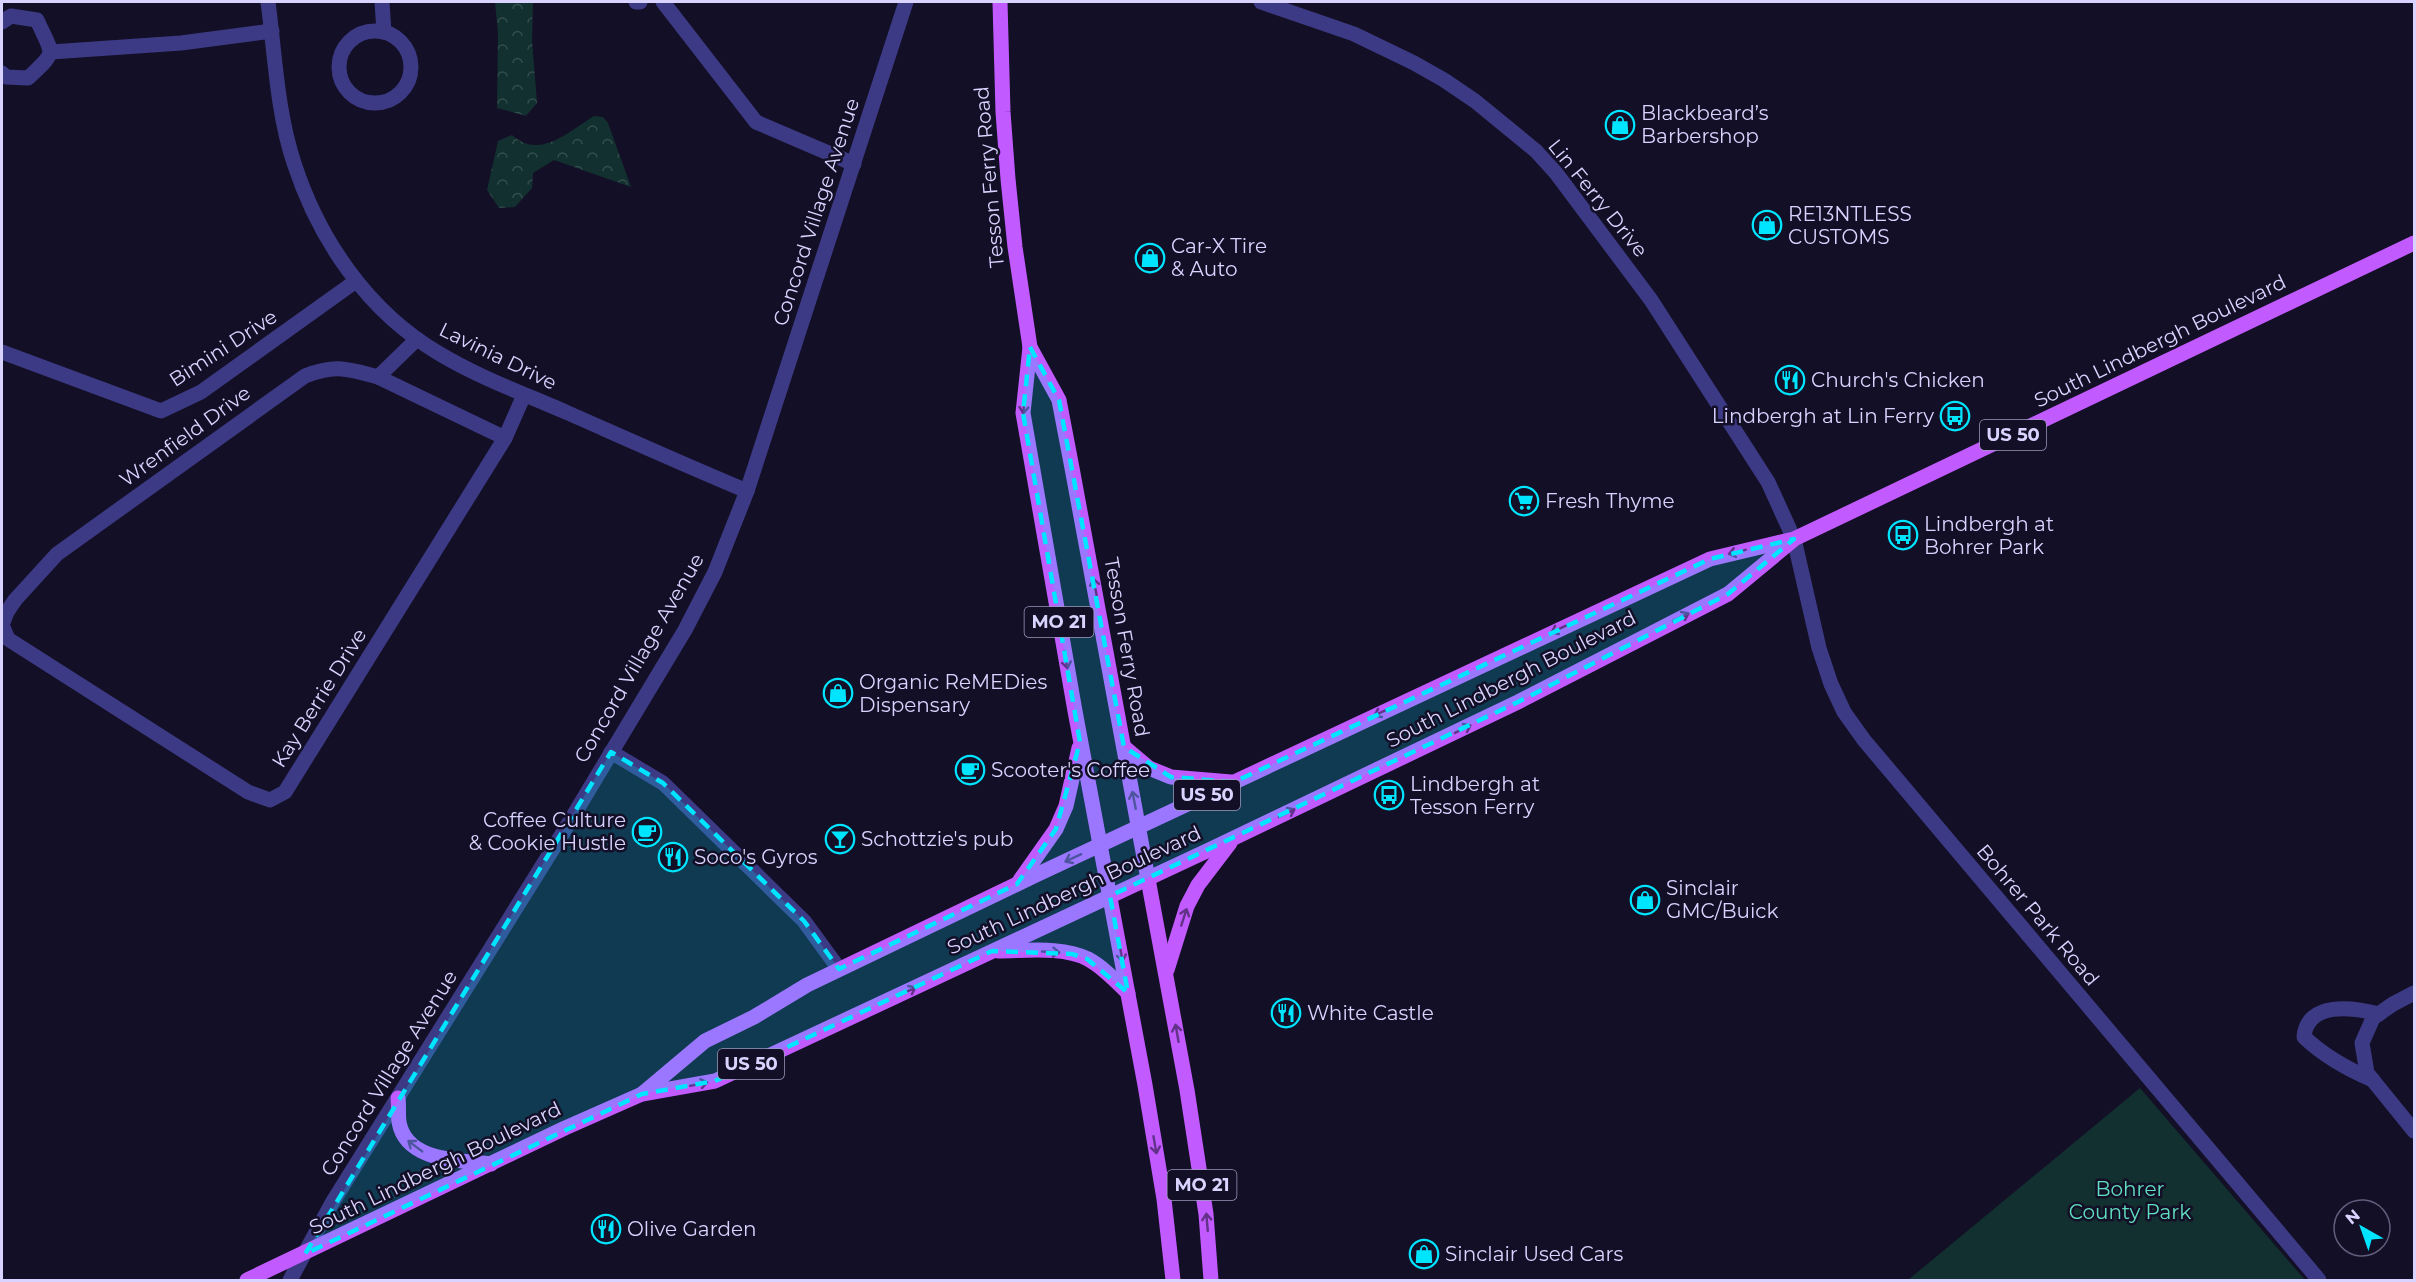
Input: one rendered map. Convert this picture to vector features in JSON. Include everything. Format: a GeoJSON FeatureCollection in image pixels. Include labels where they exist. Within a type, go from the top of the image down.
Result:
{"type":"FeatureCollection","features":[{"type":"Feature","properties":{"kind":"main road","name":"Tesson Ferry Road"},"geometry":{"type":"LineString","coordinates":[[1000,2],[1003,112],[1008,179],[1015,247],[1030,347],[1023,413],[1080,742],[1128,993],[1164,1199],[1173,1281]]}},
{"type":"Feature","properties":{"kind":"main road","name":"South Lindbergh Boulevard"},"geometry":{"type":"LineString","coordinates":[[642,1094],[705,1041],[839,969],[1710,559],[1794,539],[2415,243]]}},
{"type":"Feature","properties":{"kind":"main road","name":"Tesson Ferry Road"},"geometry":{"type":"LineString","coordinates":[[1030,347],[1059,400],[1166,972],[1198,1159],[1206,1214],[1211,1281]]}},
{"type":"Feature","properties":{"kind":"main road","name":"South Lindbergh Boulevard"},"geometry":{"type":"LineString","coordinates":[[246,1281],[642,1094],[715,1081],[1518,702],[1728,594],[1794,539]]}},
{"type":"Feature","properties":{"kind":"main road"},"geometry":{"type":"LineString","coordinates":[[1017,884],[1056,829],[1066,806],[1080,742]]}},
{"type":"Feature","properties":{"kind":"main road"},"geometry":{"type":"LineString","coordinates":[[1124,747],[1149,768],[1172,777],[1234,782]]}},
{"type":"Feature","properties":{"kind":"main road"},"geometry":{"type":"LineString","coordinates":[[1166,972],[1187,906],[1198,885],[1234,838]]}},
{"type":"Feature","properties":{"kind":"main road"},"geometry":{"type":"LineString","coordinates":[[992,951],[1058,952],[1088,958],[1107,972],[1128,993]]}},
{"type":"Feature","properties":{"kind":"main road"},"geometry":{"type":"LineString","coordinates":[[398,1098],[399,1124],[408,1142],[435,1157],[491,1164]]}},
{"type":"Feature","properties":{"kind":"street","name":"Lavinia Drive"},"geometry":{"type":"LineString","coordinates":[[268,2],[278,87],[293,161],[318,224],[356,281],[393,319],[417,339],[465,368],[747,491]]}},
{"type":"Feature","properties":{"kind":"street"},"geometry":{"type":"LineString","coordinates":[[382,2],[384,32]]}},
{"type":"Feature","properties":{"kind":"street"},"geometry":{"type":"LineString","coordinates":[[663,2],[756,122],[854,164]]}},
{"type":"Feature","properties":{"kind":"street","name":"Concord Village Avenue"},"geometry":{"type":"LineString","coordinates":[[290,1281],[332,1203],[611,752],[685,630],[705,591],[731,535],[747,491],[906,2]]}},
{"type":"Feature","properties":{"kind":"street","name":"Lin Ferry Drive"},"geometry":{"type":"LineString","coordinates":[[1262,2],[1353,34],[1414,63],[1475,100],[1536,151],[1592,219],[1657,309],[1768,482],[1794,539]]}},
{"type":"Feature","properties":{"kind":"street"},"geometry":{"type":"LineString","coordinates":[[2,22],[11,16],[37,20],[51,52],[49,59],[28,78],[6,77],[2,73]]}},
{"type":"Feature","properties":{"kind":"street"},"geometry":{"type":"LineString","coordinates":[[51,52],[181,43],[272,31]]}},
{"type":"Feature","properties":{"kind":"street"},"geometry":{"type":"LineString","coordinates":[[372,31],[384,32],[395,36],[404,45],[410,56],[411,68],[409,80],[403,90],[394,98],[373,103],[350,94],[343,83],[339,69],[341,56],[350,42],[360,34],[372,31]]}},
{"type":"Feature","properties":{"kind":"street","name":"Bimini Drive"},"geometry":{"type":"LineString","coordinates":[[2,352],[161,411],[201,392],[356,281]]}},
{"type":"Feature","properties":{"kind":"street"},"geometry":{"type":"LineString","coordinates":[[378,377],[417,339]]}},
{"type":"Feature","properties":{"kind":"street","name":"Wrenfield Drive"},"geometry":{"type":"LineString","coordinates":[[2,625],[6,612],[15,600],[57,554],[305,376],[324,368],[343,368],[378,377],[505,438]]}},
{"type":"Feature","properties":{"kind":"street","name":"Kay Berrie Drive"},"geometry":{"type":"LineString","coordinates":[[2,625],[8,639],[22,650],[248,792],[270,800],[285,792],[505,438],[524,395]]}},
{"type":"Feature","properties":{"kind":"street","name":"Bohrer Park Road"},"geometry":{"type":"LineString","coordinates":[[1794,539],[1819,648],[1831,684],[1850,721],[2319,1281]]}},
{"type":"Feature","properties":{"kind":"street"},"geometry":{"type":"LineString","coordinates":[[611,752],[663,783],[804,921],[839,969]]}},
{"type":"Feature","properties":{"kind":"street"},"geometry":{"type":"LineString","coordinates":[[2415,993],[2373,1018],[2362,1043],[2367,1073],[2415,1131]]}},
{"type":"Feature","properties":{"kind":"street"},"geometry":{"type":"LineString","coordinates":[[2373,1080],[2343,1067],[2319,1051],[2304,1037],[2305,1024],[2314,1015],[2328,1010],[2379,1014]]}},
{"type":"Feature","properties":{"kind":"highlighted area"},"geometry":{"type":"Polygon","coordinates":[[[1030,347],[1059,400],[1124,747],[1171,777],[1234,782],[1710,559],[1794,539],[1728,594],[1518,702],[1110,896],[1128,993],[1087,959],[1072,954],[992,951],[715,1081],[642,1094],[305,1254],[611,752],[663,783],[804,921],[839,969],[1017,884],[1056,829],[1080,742],[1023,413],[1030,347]]]}},
{"type":"Feature","properties":{"kind":"green space"},"geometry":{"type":"Polygon","coordinates":[[[495,2],[533,2],[532,40],[537,103],[526,116],[497,108],[498,33],[495,2]]]}},
{"type":"Feature","properties":{"kind":"green space"},"geometry":{"type":"Polygon","coordinates":[[[594,116],[603,117],[608,123],[631,187],[554,160],[533,173],[532,188],[515,207],[499,208],[487,190],[498,141],[512,135],[522,142],[533,145],[543,144],[564,136],[594,116]]]}},
{"type":"Feature","properties":{"kind":"green space","name":"Bohrer County Park"},"geometry":{"type":"Polygon","coordinates":[[[2140,1088],[2305,1280],[1908,1280],[2140,1088]]]}},
{"type":"Feature","properties":{"kind":"place","name":"Blackbeard’s Barbershop"},"geometry":{"type":"Point","coordinates":[1620,125]}},
{"type":"Feature","properties":{"kind":"place","name":"RE13NTLESS CUSTOMS"},"geometry":{"type":"Point","coordinates":[1767,225]}},
{"type":"Feature","properties":{"kind":"place","name":"Car-X Tire & Auto"},"geometry":{"type":"Point","coordinates":[1150,258]}},
{"type":"Feature","properties":{"kind":"place","name":"Church's Chicken"},"geometry":{"type":"Point","coordinates":[1790,380]}},
{"type":"Feature","properties":{"kind":"place","name":"Lindbergh at Lin Ferry"},"geometry":{"type":"Point","coordinates":[1955,416]}},
{"type":"Feature","properties":{"kind":"place","name":"Fresh Thyme"},"geometry":{"type":"Point","coordinates":[1524,501]}},
{"type":"Feature","properties":{"kind":"place","name":"Lindbergh at Bohrer Park"},"geometry":{"type":"Point","coordinates":[1903,535]}},
{"type":"Feature","properties":{"kind":"place","name":"Organic ReMEDies Dispensary"},"geometry":{"type":"Point","coordinates":[838,693]}},
{"type":"Feature","properties":{"kind":"place","name":"Scooter's Coffee"},"geometry":{"type":"Point","coordinates":[970,770]}},
{"type":"Feature","properties":{"kind":"place","name":"Lindbergh at Tesson Ferry"},"geometry":{"type":"Point","coordinates":[1389,795]}},
{"type":"Feature","properties":{"kind":"place","name":"Coffee Culture & Cookie Hustle"},"geometry":{"type":"Point","coordinates":[647,832]}},
{"type":"Feature","properties":{"kind":"place","name":"Schottzie's pub"},"geometry":{"type":"Point","coordinates":[840,839]}},
{"type":"Feature","properties":{"kind":"place","name":"Soco's Gyros"},"geometry":{"type":"Point","coordinates":[673,857]}},
{"type":"Feature","properties":{"kind":"place","name":"Sinclair GMC/Buick"},"geometry":{"type":"Point","coordinates":[1645,900]}},
{"type":"Feature","properties":{"kind":"place","name":"White Castle"},"geometry":{"type":"Point","coordinates":[1286,1013]}},
{"type":"Feature","properties":{"kind":"place","name":"Olive Garden"},"geometry":{"type":"Point","coordinates":[606,1229]}},
{"type":"Feature","properties":{"kind":"place","name":"Sinclair Used Cars"},"geometry":{"type":"Point","coordinates":[1424,1254]}}]}
